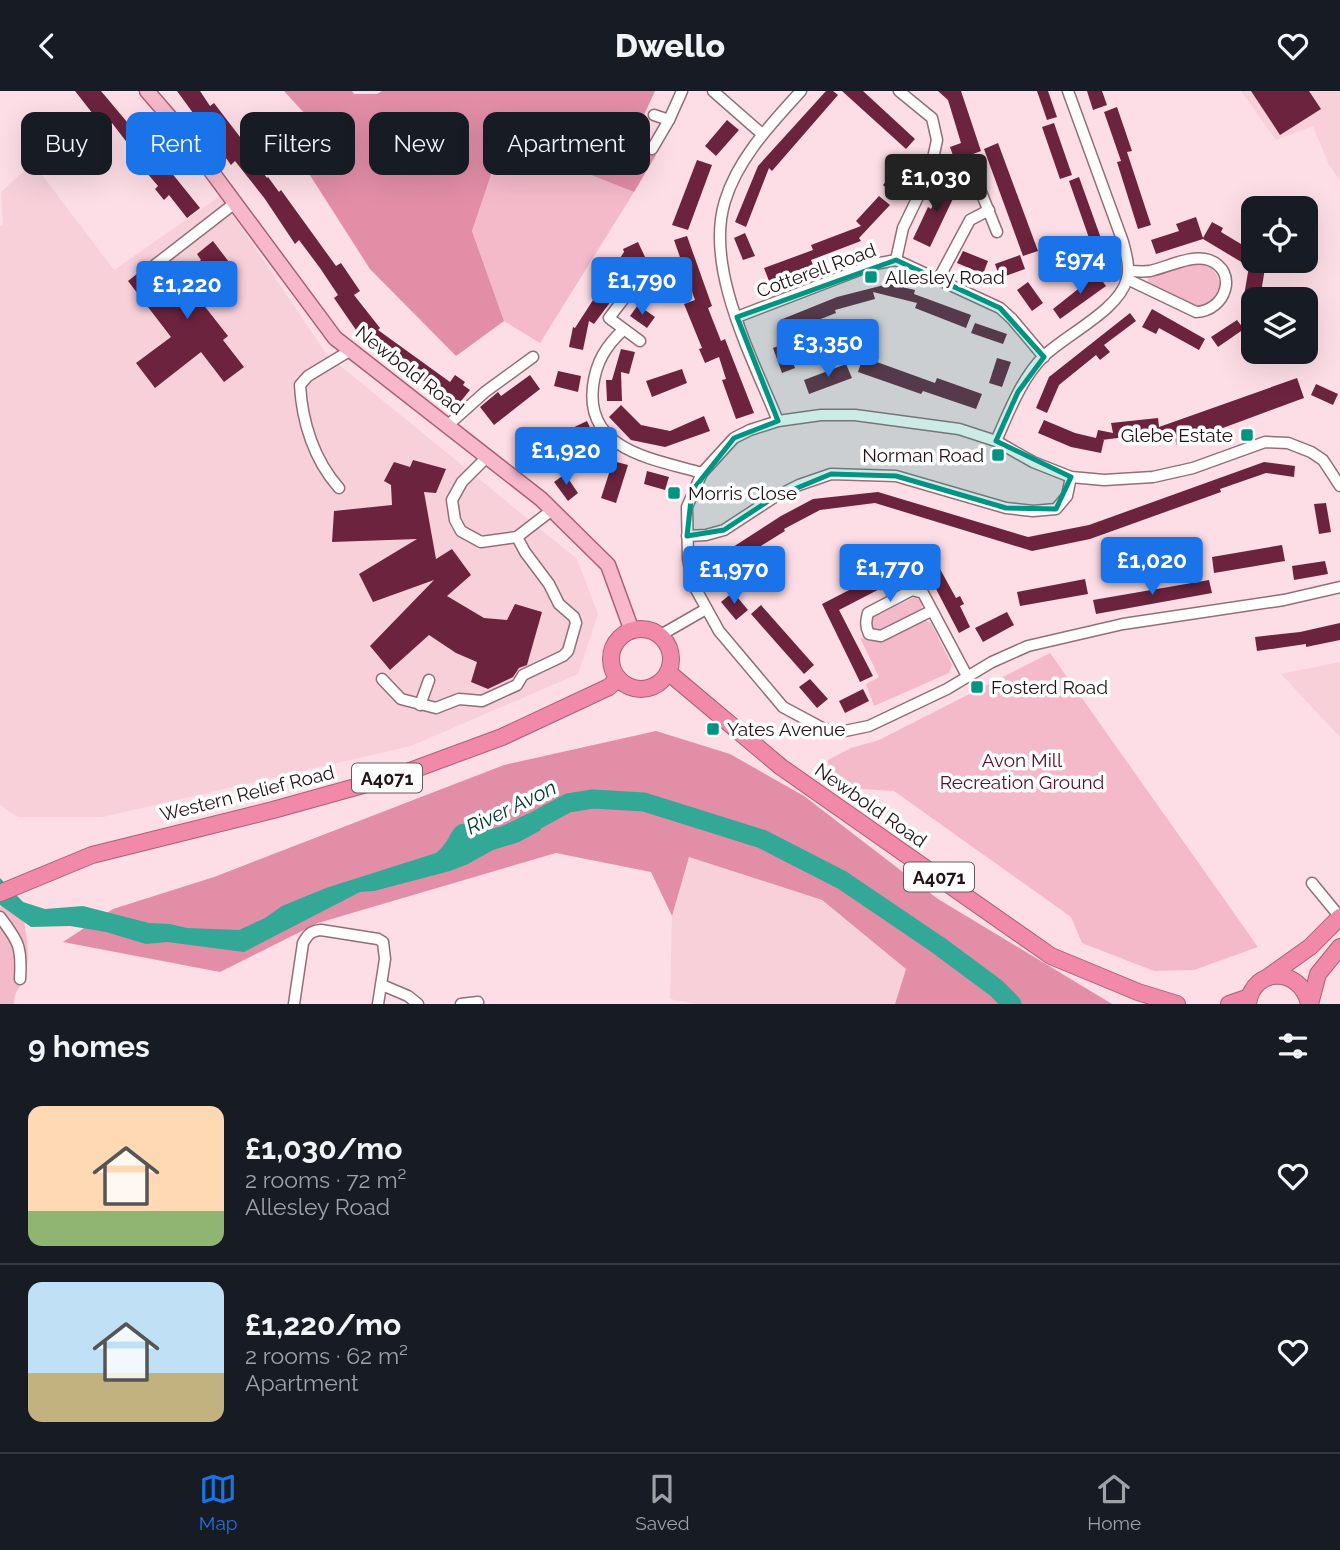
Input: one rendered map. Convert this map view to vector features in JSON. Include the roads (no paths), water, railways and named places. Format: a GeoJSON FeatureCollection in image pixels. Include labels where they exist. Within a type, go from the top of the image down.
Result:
{"type":"FeatureCollection","features":[{"type":"Feature","properties":{"kind":"highway"},"geometry":{"type":"LineString","coordinates":[[642,629],[659,636],[670,652],[668,672],[654,686],[645,689],[635,688],[618,678],[613,670],[612,651],[623,635],[632,631],[642,629]]}},
{"type":"Feature","properties":{"kind":"highway","name":"Newbold Road"},"geometry":{"type":"LineString","coordinates":[[668,672],[781,767],[1051,956],[1138,992],[1177,1004]]}},
{"type":"Feature","properties":{"kind":"highway","name":"Western Relief Road"},"geometry":{"type":"LineString","coordinates":[[0,893],[92,855],[142,840],[273,810],[399,775],[502,737],[609,687],[618,678]]}},
{"type":"Feature","properties":{"kind":"highway"},"geometry":{"type":"LineString","coordinates":[[1230,1004],[1249,1000],[1256,985],[1310,947],[1340,917]]}},
{"type":"Feature","properties":{"kind":"highway"},"geometry":{"type":"LineString","coordinates":[[1309,1004],[1318,974],[1340,947]]}},
{"type":"Feature","properties":{"kind":"highway"},"geometry":{"type":"LineString","coordinates":[[1268,977],[1282,976],[1296,981],[1307,995],[1309,1004]]}},
{"type":"Feature","properties":{"kind":"main road","name":"Newbold Road"},"geometry":{"type":"LineString","coordinates":[[147,91],[180,129],[335,338],[552,510],[608,565],[632,631]]}},
{"type":"Feature","properties":{"kind":"street"},"geometry":{"type":"LineString","coordinates":[[713,91],[762,134]]}},
{"type":"Feature","properties":{"kind":"street"},"geometry":{"type":"LineString","coordinates":[[778,421],[737,317],[723,274],[719,250],[724,201],[734,178],[762,134],[801,91]]}},
{"type":"Feature","properties":{"kind":"street"},"geometry":{"type":"LineString","coordinates":[[896,260],[903,228],[930,172],[937,141],[932,118],[899,91]]}},
{"type":"Feature","properties":{"kind":"street"},"geometry":{"type":"LineString","coordinates":[[996,441],[1018,392],[1044,356],[1108,305],[1121,292],[1128,275],[1123,241],[1068,91]]}},
{"type":"Feature","properties":{"kind":"street"},"geometry":{"type":"LineString","coordinates":[[650,144],[669,120],[681,94]]}},
{"type":"Feature","properties":{"kind":"street"},"geometry":{"type":"LineString","coordinates":[[654,115],[669,120]]}},
{"type":"Feature","properties":{"kind":"street"},"geometry":{"type":"LineString","coordinates":[[979,187],[997,232]]}},
{"type":"Feature","properties":{"kind":"street"},"geometry":{"type":"LineString","coordinates":[[155,265],[235,203]]}},
{"type":"Feature","properties":{"kind":"street"},"geometry":{"type":"LineString","coordinates":[[939,278],[971,220],[989,210]]}},
{"type":"Feature","properties":{"kind":"street"},"geometry":{"type":"LineString","coordinates":[[1201,259],[1209,260],[1220,268],[1226,279],[1224,295],[1215,308],[1196,312],[1128,275],[1201,259]]}},
{"type":"Feature","properties":{"kind":"street","name":"Cotterell Road"},"geometry":{"type":"LineString","coordinates":[[737,317],[875,264],[896,260],[1000,308],[1044,356]]}},
{"type":"Feature","properties":{"kind":"street"},"geometry":{"type":"LineString","coordinates":[[640,341],[610,318],[642,275]]}},
{"type":"Feature","properties":{"kind":"street"},"geometry":{"type":"LineString","coordinates":[[623,330],[600,356],[595,371],[592,410],[601,430],[618,444],[649,458],[702,473]]}},
{"type":"Feature","properties":{"kind":"street"},"geometry":{"type":"LineString","coordinates":[[339,488],[326,471],[308,434],[300,385],[308,376],[351,350]]}},
{"type":"Feature","properties":{"kind":"street"},"geometry":{"type":"LineString","coordinates":[[447,426],[485,392],[533,358]]}},
{"type":"Feature","properties":{"kind":"street"},"geometry":{"type":"LineString","coordinates":[[1340,486],[1322,460],[1311,452],[1288,443],[1265,442],[1193,468],[1153,477],[1104,480],[1071,477],[996,441],[959,429],[855,415],[821,415],[778,421],[734,438],[702,473],[687,507],[687,536],[693,584],[719,631],[783,707],[824,729],[845,731],[869,726],[1028,646],[1123,624],[1284,600],[1340,587]]}},
{"type":"Feature","properties":{"kind":"street"},"geometry":{"type":"LineString","coordinates":[[487,457],[455,492],[452,500],[455,520],[461,531],[481,543],[517,537],[552,510]]}},
{"type":"Feature","properties":{"kind":"street"},"geometry":{"type":"LineString","coordinates":[[687,536],[724,530],[782,493],[831,474],[896,476],[1006,508],[1033,512],[1056,509],[1067,496],[1071,477]]}},
{"type":"Feature","properties":{"kind":"street"},"geometry":{"type":"LineString","coordinates":[[382,679],[401,699],[436,708],[465,698],[482,701],[517,685],[523,675],[568,651],[576,623],[574,617],[558,604],[549,584],[517,537]]}},
{"type":"Feature","properties":{"kind":"street"},"geometry":{"type":"LineString","coordinates":[[932,611],[881,636],[869,634],[865,622],[868,614],[912,590],[923,593],[967,676]]}},
{"type":"Feature","properties":{"kind":"street"},"geometry":{"type":"LineString","coordinates":[[659,636],[706,609]]}},
{"type":"Feature","properties":{"kind":"street"},"geometry":{"type":"LineString","coordinates":[[420,705],[429,680]]}},
{"type":"Feature","properties":{"kind":"street"},"geometry":{"type":"LineString","coordinates":[[1312,883],[1340,917]]}},
{"type":"Feature","properties":{"kind":"street"},"geometry":{"type":"LineString","coordinates":[[0,917],[14,935],[21,951],[20,979]]}},
{"type":"Feature","properties":{"kind":"street"},"geometry":{"type":"LineString","coordinates":[[294,1004],[303,943],[307,934],[313,931],[378,939],[383,942],[385,959],[378,1004]]}},
{"type":"Feature","properties":{"kind":"street"},"geometry":{"type":"LineString","coordinates":[[382,985],[408,996],[418,1004]]}},
{"type":"Feature","properties":{"kind":"street"},"geometry":{"type":"LineString","coordinates":[[461,1004],[478,1002]]}},
{"type":"Feature","properties":{"kind":"waterway","name":"River Avon"},"geometry":{"type":"LineString","coordinates":[[511,834],[568,803],[593,799],[644,802],[762,839],[842,880],[938,945],[996,988],[1012,1004]]}},
{"type":"Feature","properties":{"kind":"place","name":"Allesley Road"},"geometry":{"type":"Point","coordinates":[871,277]}},
{"type":"Feature","properties":{"kind":"place","name":"Glebe Estate"},"geometry":{"type":"Point","coordinates":[1247,435]}},
{"type":"Feature","properties":{"kind":"place","name":"Norman Road"},"geometry":{"type":"Point","coordinates":[998,455]}},
{"type":"Feature","properties":{"kind":"place","name":"Morris Close"},"geometry":{"type":"Point","coordinates":[674,493]}},
{"type":"Feature","properties":{"kind":"place","name":"Fosterd Road"},"geometry":{"type":"Point","coordinates":[977,687]}},
{"type":"Feature","properties":{"kind":"place","name":"Yates Avenue"},"geometry":{"type":"Point","coordinates":[713,729]}},
{"type":"Feature","properties":{"kind":"park label","name":"Avon Mill Recreation Ground"},"geometry":{"type":"Point","coordinates":[1022,771]}}]}
